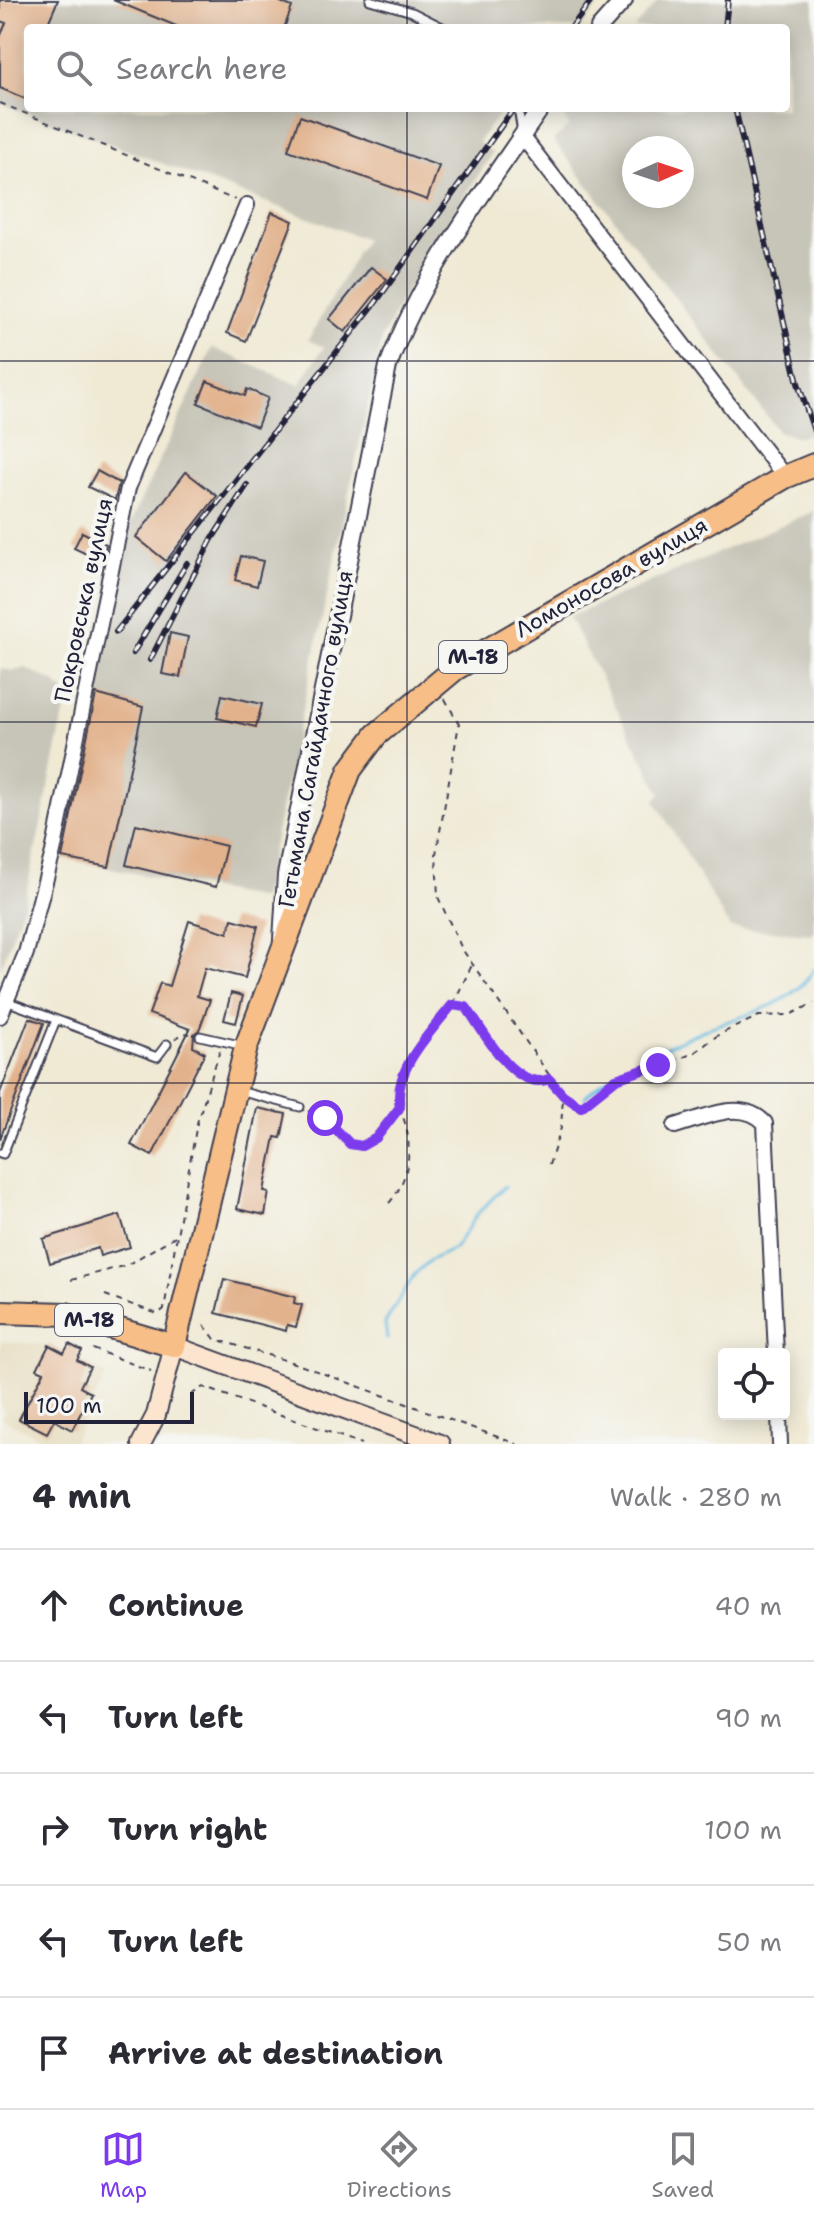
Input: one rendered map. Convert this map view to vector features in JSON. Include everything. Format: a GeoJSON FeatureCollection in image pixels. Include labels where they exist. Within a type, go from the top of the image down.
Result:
{"type":"FeatureCollection","features":[{"type":"Feature","properties":{"kind":"highway","name":"Ломоносова вулиця"},"geometry":{"type":"LineString","coordinates":[[282,950],[350,770],[376,735],[437,683],[499,640],[785,477],[814,465]]}},
{"type":"Feature","properties":{"kind":"highway","name":"Гетьмана Сагайдачного вулиця"},"geometry":{"type":"LineString","coordinates":[[174,1346],[233,1090],[282,950]]}},
{"type":"Feature","properties":{"kind":"highway","name":"М-18"},"geometry":{"type":"LineString","coordinates":[[0,1312],[66,1314],[174,1346]]}},
{"type":"Feature","properties":{"kind":"main road","name":"Гетьмана Сагайдачного вулиця"},"geometry":{"type":"LineString","coordinates":[[141,1444],[156,1415],[174,1346]]}},
{"type":"Feature","properties":{"kind":"main road"},"geometry":{"type":"LineString","coordinates":[[174,1346],[440,1444]]}},
{"type":"Feature","properties":{"kind":"street"},"geometry":{"type":"LineString","coordinates":[[603,24],[624,0]]}},
{"type":"Feature","properties":{"kind":"street","name":"Гетьмана Сагайдачного вулиця"},"geometry":{"type":"LineString","coordinates":[[282,950],[286,875],[388,366],[408,311],[453,236],[538,112]]}},
{"type":"Feature","properties":{"kind":"street"},"geometry":{"type":"LineString","coordinates":[[522,136],[785,477]]}},
{"type":"Feature","properties":{"kind":"street","name":"Покровська вулиця"},"geometry":{"type":"LineString","coordinates":[[0,1016],[26,953],[53,852],[128,488],[247,205]]}},
{"type":"Feature","properties":{"kind":"street"},"geometry":{"type":"LineString","coordinates":[[675,1126],[737,1109],[755,1113],[765,1123],[776,1348]]}},
{"type":"Feature","properties":{"kind":"street"},"geometry":{"type":"LineString","coordinates":[[779,1420],[780,1444]]}},
{"type":"Feature","properties":{"kind":"lane"},"geometry":{"type":"LineString","coordinates":[[370,0],[412,12],[436,24]]}},
{"type":"Feature","properties":{"kind":"lane"},"geometry":{"type":"LineString","coordinates":[[519,112],[522,136]]}},
{"type":"Feature","properties":{"kind":"lane"},"geometry":{"type":"LineString","coordinates":[[6,1001],[157,1057],[167,1044]]}},
{"type":"Feature","properties":{"kind":"lane"},"geometry":{"type":"LineString","coordinates":[[0,1153],[3,1154],[56,1020]]}},
{"type":"Feature","properties":{"kind":"lane"},"geometry":{"type":"LineString","coordinates":[[200,1036],[246,1047]]}},
{"type":"Feature","properties":{"kind":"lane"},"geometry":{"type":"LineString","coordinates":[[233,1090],[300,1107]]}},
{"type":"Feature","properties":{"kind":"path"},"geometry":{"type":"LineString","coordinates":[[0,103],[247,205]]}},
{"type":"Feature","properties":{"kind":"path"},"geometry":{"type":"LineString","coordinates":[[437,683],[459,724],[436,854],[438,897],[462,949],[549,1079],[563,1095],[581,1107],[616,1079],[648,1071],[694,1053],[718,1035],[759,1016],[790,1015],[814,1003]]}},
{"type":"Feature","properties":{"kind":"path"},"geometry":{"type":"LineString","coordinates":[[389,1203],[399,1192],[408,1159],[407,1129],[397,1092],[413,1057],[452,1005],[473,963]]}},
{"type":"Feature","properties":{"kind":"path"},"geometry":{"type":"LineString","coordinates":[[452,1005],[466,1007],[514,1071],[527,1081],[538,1083],[549,1079]]}},
{"type":"Feature","properties":{"kind":"path"},"geometry":{"type":"LineString","coordinates":[[105,1295],[158,1314],[164,1309],[197,1123],[224,1040]]}},
{"type":"Feature","properties":{"kind":"path"},"geometry":{"type":"LineString","coordinates":[[549,1165],[561,1128],[563,1095]]}},
{"type":"Feature","properties":{"kind":"path"},"geometry":{"type":"LineString","coordinates":[[300,1107],[336,1126],[350,1144],[362,1146],[376,1138],[400,1107]]}},
{"type":"Feature","properties":{"kind":"path"},"geometry":{"type":"LineString","coordinates":[[71,1280],[127,1265],[177,1235]]}},
{"type":"Feature","properties":{"kind":"path"},"geometry":{"type":"LineString","coordinates":[[204,1325],[215,1339],[297,1364],[517,1444]]}},
{"type":"Feature","properties":{"kind":"path"},"geometry":{"type":"LineString","coordinates":[[93,1349],[150,1368],[158,1381]]}},
{"type":"Feature","properties":{"kind":"path"},"geometry":{"type":"LineString","coordinates":[[191,1395],[203,1387],[362,1444]]}},
{"type":"Feature","properties":{"kind":"shaded area"},"geometry":{"type":"Polygon","coordinates":[[[0,0],[603,0],[583,24],[24,24],[24,112],[0,103],[0,0]]]}},
{"type":"Feature","properties":{"kind":"shaded area"},"geometry":{"type":"Polygon","coordinates":[[[659,0],[814,0],[814,431],[800,437],[779,432],[553,140],[569,126],[563,116],[567,112],[790,112],[790,24],[638,24],[659,0]]]}},
{"type":"Feature","properties":{"kind":"shaded area"},"geometry":{"type":"Polygon","coordinates":[[[24,112],[500,112],[478,142],[493,153],[423,259],[382,338],[262,899],[61,858],[103,655],[98,649],[127,530],[212,348],[299,385],[324,347],[308,340],[365,239],[24,112]]]}},
{"type":"Feature","properties":{"kind":"shaded area"},"geometry":{"type":"Polygon","coordinates":[[[814,511],[814,934],[730,928],[655,801],[661,794],[569,617],[814,511]]]}},
{"type":"Feature","properties":{"kind":"shaded area"},"geometry":{"type":"Polygon","coordinates":[[[0,668],[13,671],[25,668],[53,681],[68,695],[24,904],[0,970],[0,668]]]}},
{"type":"Feature","properties":{"kind":"shaded area"},"geometry":{"type":"Polygon","coordinates":[[[0,1341],[49,1345],[107,1375],[72,1444],[52,1444],[1,1418],[5,1410],[0,1405],[0,1341]]]}},
{"type":"Feature","properties":{"kind":"building"},"geometry":{"type":"Polygon","coordinates":[[[0,0],[58,0],[48,24],[24,24],[24,98],[0,88],[0,37],[6,23],[0,21],[0,0]]]}},
{"type":"Feature","properties":{"kind":"building"},"geometry":{"type":"Polygon","coordinates":[[[113,0],[276,0],[292,7],[286,24],[171,24],[113,0]]]}},
{"type":"Feature","properties":{"kind":"building"},"geometry":{"type":"Polygon","coordinates":[[[300,116],[439,166],[427,200],[288,150],[300,116]]]}},
{"type":"Feature","properties":{"kind":"building"},"geometry":{"type":"Polygon","coordinates":[[[272,212],[293,221],[246,341],[227,333],[272,212]]]}},
{"type":"Feature","properties":{"kind":"building"},"geometry":{"type":"Polygon","coordinates":[[[371,267],[387,279],[345,332],[329,319],[371,267]]]}},
{"type":"Feature","properties":{"kind":"building"},"geometry":{"type":"Polygon","coordinates":[[[207,381],[245,396],[247,389],[268,398],[257,427],[198,403],[207,381]]]}},
{"type":"Feature","properties":{"kind":"building"},"geometry":{"type":"Polygon","coordinates":[[[97,471],[119,483],[115,500],[88,487],[97,471]]]}},
{"type":"Feature","properties":{"kind":"building"},"geometry":{"type":"Polygon","coordinates":[[[186,472],[217,496],[166,561],[136,537],[186,472]]]}},
{"type":"Feature","properties":{"kind":"building"},"geometry":{"type":"Polygon","coordinates":[[[82,532],[106,544],[103,562],[74,548],[82,532]]]}},
{"type":"Feature","properties":{"kind":"building"},"geometry":{"type":"Polygon","coordinates":[[[241,556],[263,561],[257,586],[235,580],[241,556]]]}},
{"type":"Feature","properties":{"kind":"building"},"geometry":{"type":"Polygon","coordinates":[[[170,633],[188,637],[180,677],[162,674],[170,633]]]}},
{"type":"Feature","properties":{"kind":"building"},"geometry":{"type":"Polygon","coordinates":[[[96,694],[143,707],[109,867],[62,858],[96,694]]]}},
{"type":"Feature","properties":{"kind":"building"},"geometry":{"type":"Polygon","coordinates":[[[222,695],[262,704],[256,727],[217,718],[222,695]]]}},
{"type":"Feature","properties":{"kind":"building"},"geometry":{"type":"Polygon","coordinates":[[[136,824],[226,846],[216,887],[126,865],[136,824]]]}},
{"type":"Feature","properties":{"kind":"building"},"geometry":{"type":"Polygon","coordinates":[[[232,919],[258,926],[245,978],[205,968],[197,996],[210,1000],[199,1030],[194,1034],[193,1047],[205,1053],[152,1156],[131,1145],[190,1029],[149,1014],[160,983],[169,986],[189,921],[228,933],[232,919]]]}},
{"type":"Feature","properties":{"kind":"building"},"geometry":{"type":"Polygon","coordinates":[[[231,993],[243,996],[236,1023],[224,1020],[231,993]]]}},
{"type":"Feature","properties":{"kind":"building"},"geometry":{"type":"Polygon","coordinates":[[[29,1018],[44,1023],[0,1139],[0,1093],[29,1018]]]}},
{"type":"Feature","properties":{"kind":"building"},"geometry":{"type":"Polygon","coordinates":[[[257,1108],[286,1114],[281,1138],[275,1137],[264,1191],[269,1192],[265,1215],[237,1209],[257,1108]]]}},
{"type":"Feature","properties":{"kind":"building"},"geometry":{"type":"Polygon","coordinates":[[[120,1215],[130,1247],[100,1256],[98,1248],[50,1263],[43,1239],[120,1215]]]}},
{"type":"Feature","properties":{"kind":"building"},"geometry":{"type":"Polygon","coordinates":[[[224,1279],[295,1297],[294,1303],[302,1305],[296,1327],[287,1325],[286,1331],[216,1313],[224,1279]]]}},
{"type":"Feature","properties":{"kind":"building"},"geometry":{"type":"Polygon","coordinates":[[[69,1344],[82,1351],[77,1360],[90,1367],[80,1387],[91,1393],[72,1430],[54,1420],[47,1433],[19,1419],[44,1372],[37,1369],[49,1345],[64,1353],[69,1344]]]}},
{"type":"Feature","properties":{"kind":"waterway"},"geometry":{"type":"LineString","coordinates":[[585,1097],[626,1068],[662,1049],[782,1000],[794,992],[814,969]]}},
{"type":"Feature","properties":{"kind":"waterway"},"geometry":{"type":"LineString","coordinates":[[387,1339],[385,1323],[414,1275],[430,1260],[454,1249],[478,1213],[505,1186]]}},
{"type":"Feature","properties":{"kind":"railway"},"geometry":{"type":"LineString","coordinates":[[574,24],[592,0]]}},
{"type":"Feature","properties":{"kind":"railway"},"geometry":{"type":"LineString","coordinates":[[725,24],[728,0]]}},
{"type":"Feature","properties":{"kind":"railway"},"geometry":{"type":"LineString","coordinates":[[116,632],[376,302],[511,112]]}},
{"type":"Feature","properties":{"kind":"railway"},"geometry":{"type":"LineString","coordinates":[[736,112],[798,383],[814,431]]}},
{"type":"Feature","properties":{"kind":"railway"},"geometry":{"type":"LineString","coordinates":[[150,660],[212,539],[247,485]]}},
{"type":"Feature","properties":{"kind":"railway"},"geometry":{"type":"LineString","coordinates":[[133,653],[187,563]]}},
{"type":"Feature","properties":{"kind":"route"},"geometry":{"type":"LineString","coordinates":[[325,1118],[350,1144],[362,1146],[376,1138],[379,1130],[400,1107],[397,1092],[413,1057],[452,1005],[466,1007],[514,1071],[527,1081],[538,1083],[549,1079],[563,1095],[581,1107],[616,1079],[648,1071],[658,1065]]}}]}
